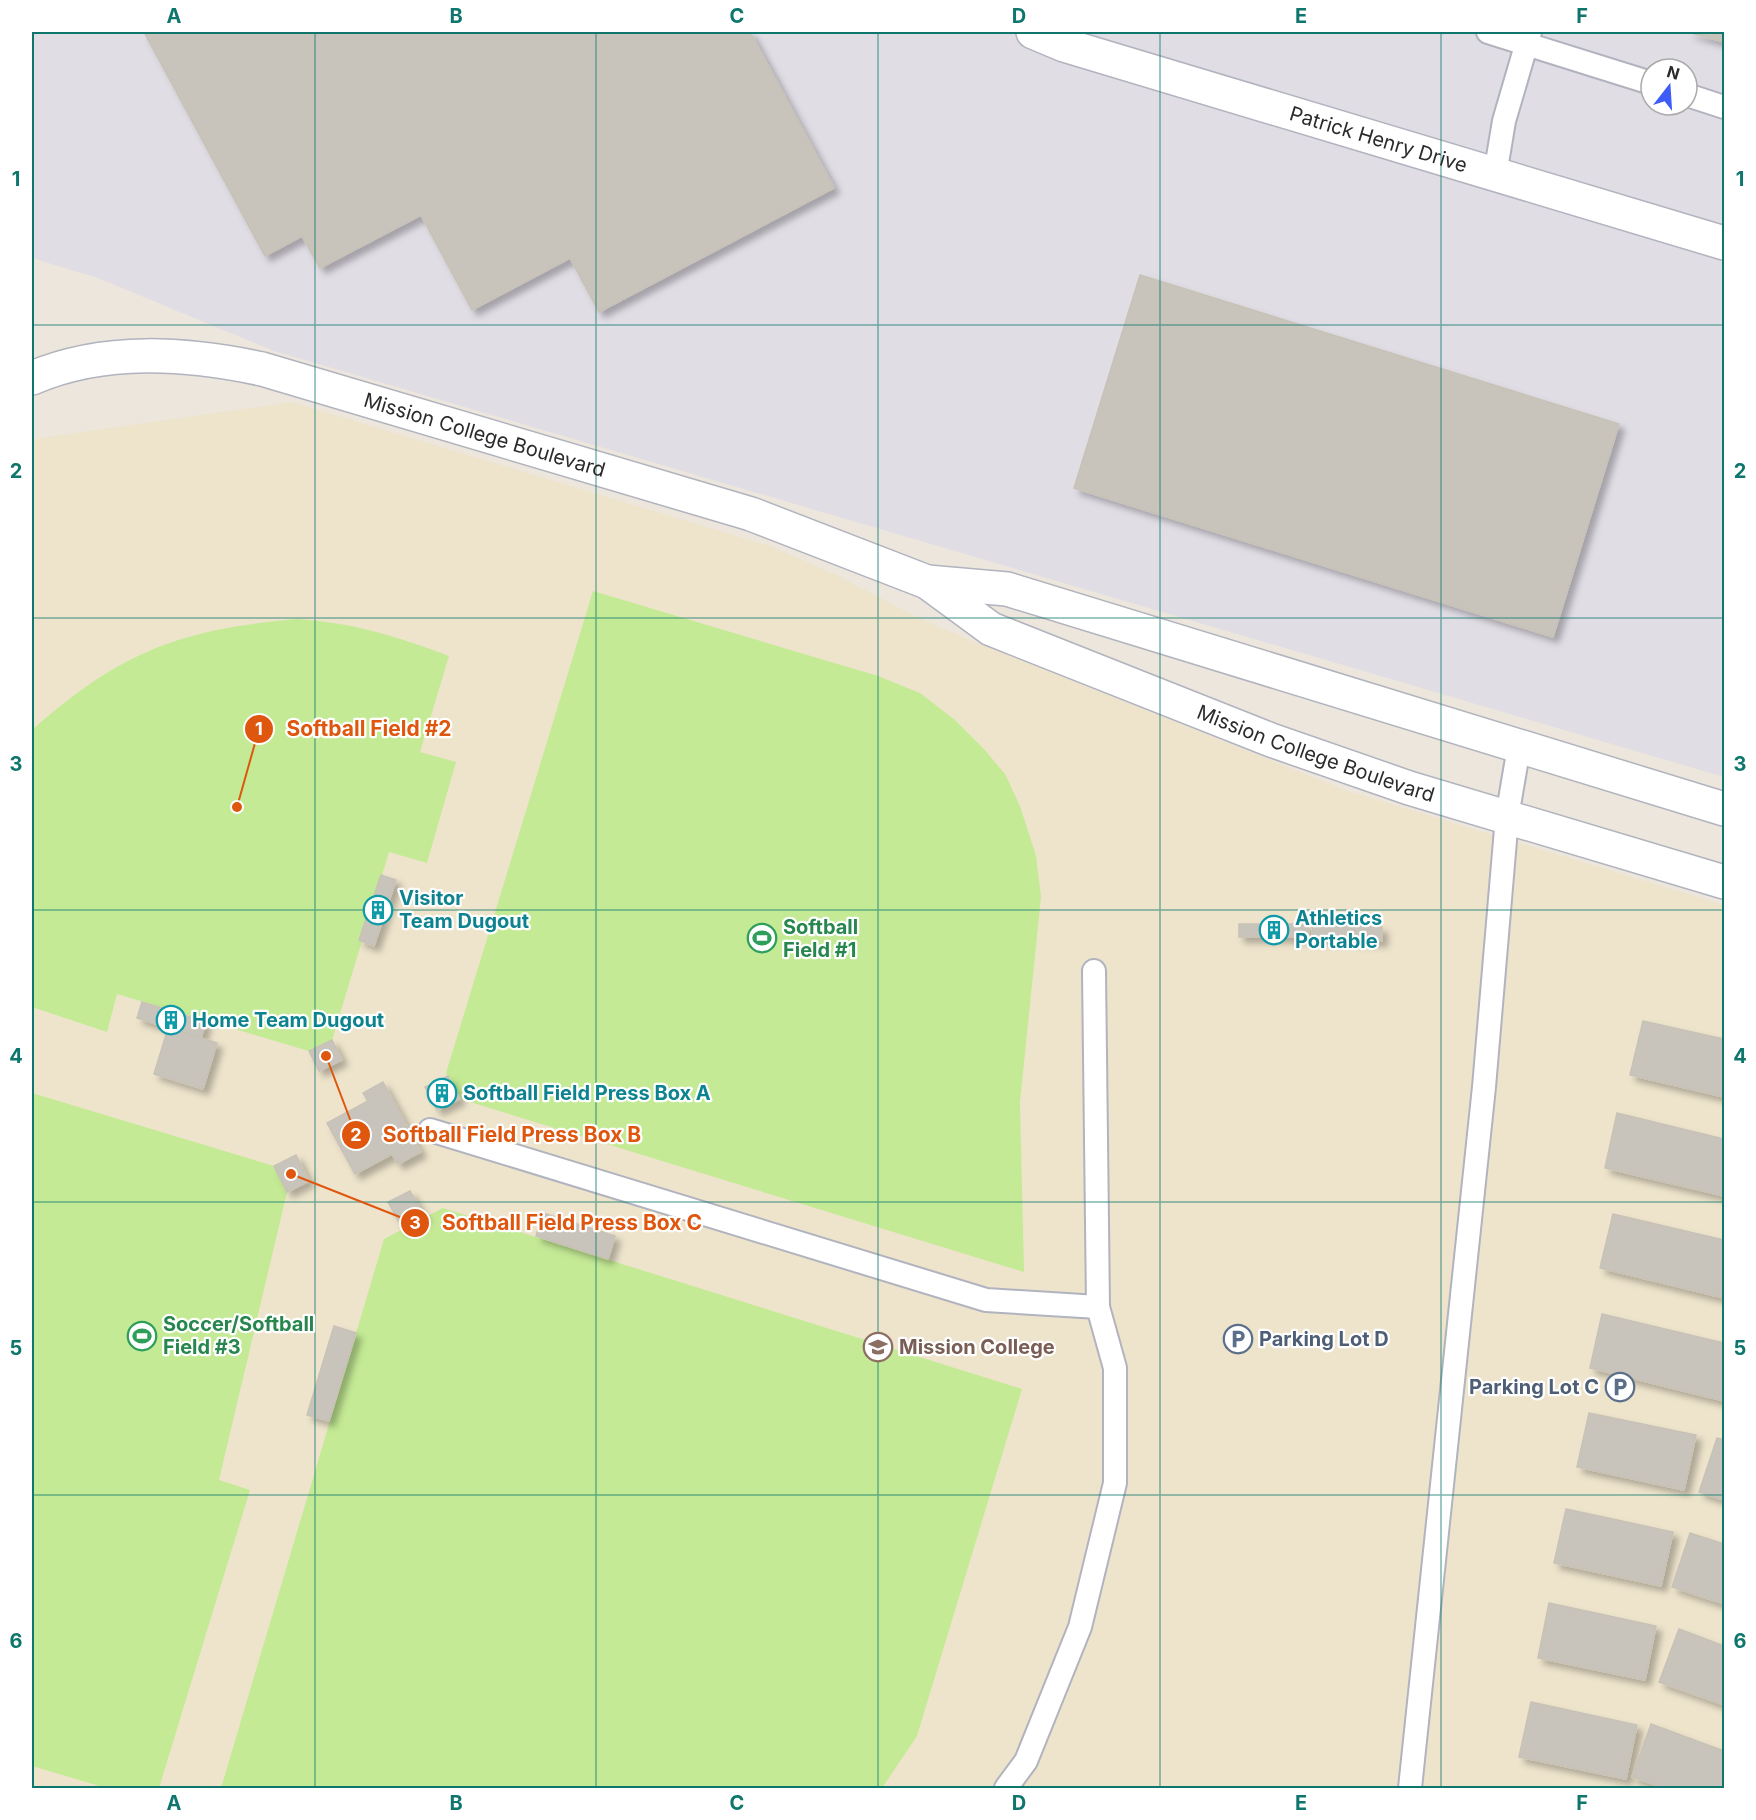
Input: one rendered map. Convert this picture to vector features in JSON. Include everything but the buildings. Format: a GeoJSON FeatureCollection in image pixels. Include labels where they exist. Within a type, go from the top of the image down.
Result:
{"type":"FeatureCollection","features":[{"type":"Feature","properties":{"kind":"street","name":"Patrick Henry Drive"},"geometry":{"type":"LineString","coordinates":[[1033,32],[1064,45],[1725,243]]}},
{"type":"Feature","properties":{"kind":"street","name":"Mission College Boulevard"},"geometry":{"type":"LineString","coordinates":[[32,378],[98,360],[156,354],[213,358],[262,369],[751,514],[927,582],[991,629],[1271,740],[1409,789],[1725,882]]}},
{"type":"Feature","properties":{"kind":"street","name":"Mission College Boulevard"},"geometry":{"type":"LineString","coordinates":[[927,582],[1007,589],[1725,809]]}},
{"type":"Feature","properties":{"kind":"lane"},"geometry":{"type":"LineString","coordinates":[[1488,32],[1528,38],[1639,79]]}},
{"type":"Feature","properties":{"kind":"lane"},"geometry":{"type":"LineString","coordinates":[[1495,175],[1504,121],[1528,38]]}},
{"type":"Feature","properties":{"kind":"lane"},"geometry":{"type":"LineString","coordinates":[[1699,99],[1725,107]]}},
{"type":"Feature","properties":{"kind":"lane"},"geometry":{"type":"LineString","coordinates":[[1410,1788],[1484,1087],[1507,817],[1519,747]]}},
{"type":"Feature","properties":{"kind":"lane"},"geometry":{"type":"LineString","coordinates":[[1006,1788],[1026,1761],[1080,1627],[1115,1483],[1115,1368],[1098,1306],[1094,970]]}},
{"type":"Feature","properties":{"kind":"lane"},"geometry":{"type":"LineString","coordinates":[[430,1130],[986,1300],[1098,1306]]}},
{"type":"Feature","properties":{"kind":"shaded area"},"geometry":{"type":"Polygon","coordinates":[[[32,32],[1724,32],[1724,777],[274,351],[98,278],[32,258],[32,32]]]}},
{"type":"Feature","properties":{"kind":"shaded area","name":"Mission College"},"geometry":{"type":"Polygon","coordinates":[[[292,402],[770,546],[837,575],[913,615],[972,641],[1345,790],[1724,905],[1724,1788],[32,1788],[32,445],[39,438],[292,402]]]}},
{"type":"Feature","properties":{"kind":"green space","name":"Softball Field #1"},"geometry":{"type":"Polygon","coordinates":[[[593,591],[878,676],[920,693],[955,720],[1005,774],[1020,806],[1036,856],[1041,897],[1020,1102],[1024,1272],[460,1099],[446,1073],[593,591]]]}},
{"type":"Feature","properties":{"kind":"green space"},"geometry":{"type":"Polygon","coordinates":[[[297,619],[336,623],[374,632],[449,656],[420,752],[456,762],[427,863],[389,852],[332,1040],[309,1051],[117,994],[107,1032],[32,1007],[32,730],[94,681],[154,649],[185,638],[219,630],[297,619]]]}},
{"type":"Feature","properties":{"kind":"green space","name":"Soccer/Softball Field #3"},"geometry":{"type":"Polygon","coordinates":[[[32,1093],[274,1166],[287,1192],[219,1480],[250,1490],[159,1788],[106,1788],[32,1766],[32,1093]]]}},
{"type":"Feature","properties":{"kind":"green space"},"geometry":{"type":"Polygon","coordinates":[[[443,1208],[1022,1389],[917,1736],[882,1788],[221,1788],[384,1239],[443,1208]]]}},
{"type":"Feature","properties":{"kind":"place","name":"Softball Field #2"},"geometry":{"type":"Point","coordinates":[237,807]}},
{"type":"Feature","properties":{"kind":"place","name":"Visitor Team Dugout"},"geometry":{"type":"Point","coordinates":[378,910]}},
{"type":"Feature","properties":{"kind":"place","name":"Athletics Portable"},"geometry":{"type":"Point","coordinates":[1274,930]}},
{"type":"Feature","properties":{"kind":"place","name":"Softball Field #1"},"geometry":{"type":"Point","coordinates":[762,938]}},
{"type":"Feature","properties":{"kind":"place","name":"Home Team Dugout"},"geometry":{"type":"Point","coordinates":[171,1020]}},
{"type":"Feature","properties":{"kind":"place","name":"Softball Field Press Box B"},"geometry":{"type":"Point","coordinates":[326,1056]}},
{"type":"Feature","properties":{"kind":"place","name":"Softball Field Press Box A"},"geometry":{"type":"Point","coordinates":[442,1093]}},
{"type":"Feature","properties":{"kind":"place","name":"Softball Field Press Box C"},"geometry":{"type":"Point","coordinates":[291,1174]}},
{"type":"Feature","properties":{"kind":"place","name":"Soccer/Softball Field #3"},"geometry":{"type":"Point","coordinates":[142,1336]}},
{"type":"Feature","properties":{"kind":"place","name":"Parking Lot D"},"geometry":{"type":"Point","coordinates":[1238,1339]}},
{"type":"Feature","properties":{"kind":"place","name":"Mission College"},"geometry":{"type":"Point","coordinates":[878,1347]}},
{"type":"Feature","properties":{"kind":"place","name":"Parking Lot C"},"geometry":{"type":"Point","coordinates":[1620,1387]}}]}
